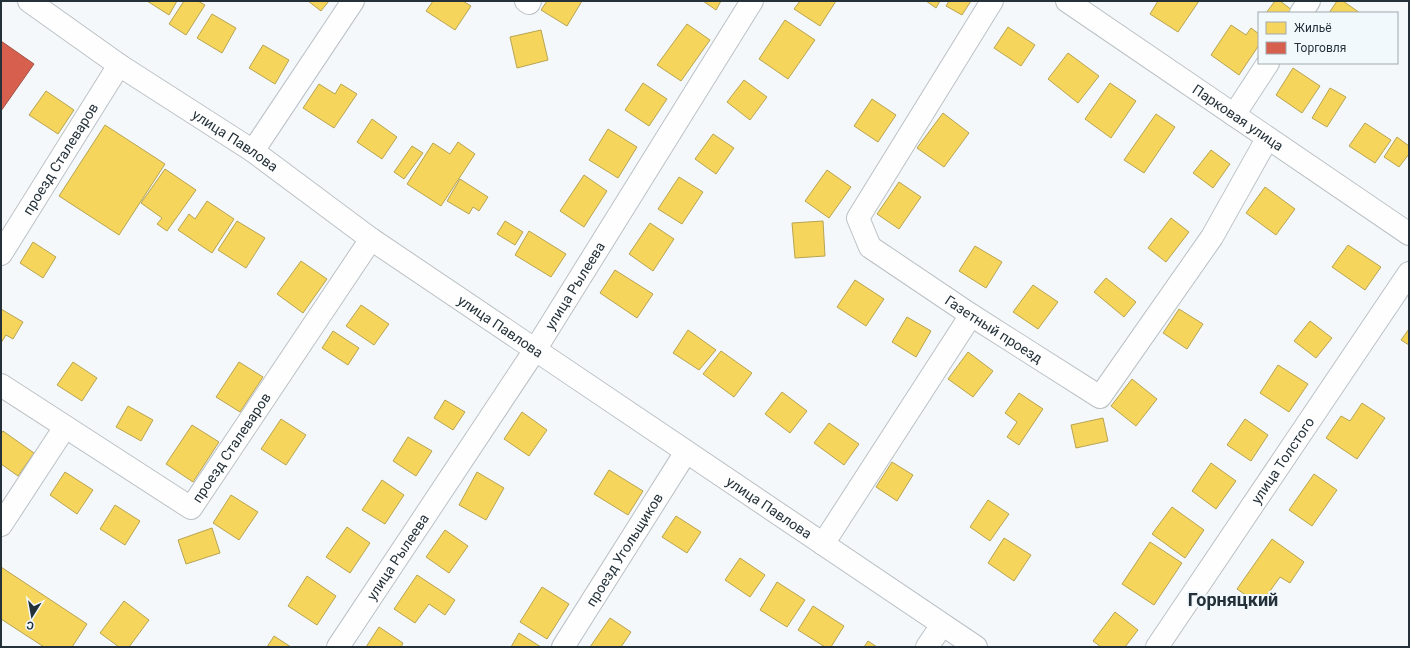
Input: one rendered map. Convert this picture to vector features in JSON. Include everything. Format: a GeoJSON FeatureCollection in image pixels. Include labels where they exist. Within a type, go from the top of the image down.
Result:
{"type":"FeatureCollection","features":[{"type":"Feature","properties":{"kind":"street","name":"улица Павлова"},"geometry":{"type":"LineString","coordinates":[[29,1],[119,65],[253,151],[371,239],[976,647]]}},
{"type":"Feature","properties":{"kind":"street"},"geometry":{"type":"LineString","coordinates":[[253,151],[354,1]]}},
{"type":"Feature","properties":{"kind":"street"},"geometry":{"type":"LineString","coordinates":[[526,1],[529,3],[530,1]]}},
{"type":"Feature","properties":{"kind":"street","name":"улица Рылеева"},"geometry":{"type":"LineString","coordinates":[[338,647],[535,350],[752,1]]}},
{"type":"Feature","properties":{"kind":"street","name":"Газетный проезд"},"geometry":{"type":"LineString","coordinates":[[992,1],[858,218],[870,247],[971,315],[1100,397],[1212,237],[1268,139]]}},
{"type":"Feature","properties":{"kind":"street","name":"Парковая улица"},"geometry":{"type":"LineString","coordinates":[[1067,1],[1409,234]]}},
{"type":"Feature","properties":{"kind":"street"},"geometry":{"type":"LineString","coordinates":[[1302,12],[1309,1]]}},
{"type":"Feature","properties":{"kind":"street"},"geometry":{"type":"LineString","coordinates":[[1234,115],[1267,64]]}},
{"type":"Feature","properties":{"kind":"street","name":"проезд Сталеваров"},"geometry":{"type":"LineString","coordinates":[[1,254],[119,65]]}},
{"type":"Feature","properties":{"kind":"street","name":"проезд Сталеваров"},"geometry":{"type":"LineString","coordinates":[[1,385],[191,508],[371,239]]}},
{"type":"Feature","properties":{"kind":"street","name":"улица Толстого"},"geometry":{"type":"LineString","coordinates":[[1157,647],[1409,273]]}},
{"type":"Feature","properties":{"kind":"street"},"geometry":{"type":"LineString","coordinates":[[823,544],[971,315]]}},
{"type":"Feature","properties":{"kind":"street"},"geometry":{"type":"LineString","coordinates":[[1,525],[65,426]]}},
{"type":"Feature","properties":{"kind":"street","name":"проезд Угольщиков"},"geometry":{"type":"LineString","coordinates":[[563,647],[686,452]]}},
{"type":"Feature","properties":{"kind":"street"},"geometry":{"type":"LineString","coordinates":[[927,647],[942,625]]}},
{"type":"Feature","properties":{"kind":"building: Жильё"},"geometry":{"type":"Polygon","coordinates":[[[147,1],[177,1],[169,15],[147,1]]]}},
{"type":"Feature","properties":{"kind":"building: Жильё"},"geometry":{"type":"Polygon","coordinates":[[[184,1],[198,1],[205,5],[186,35],[169,24],[184,1]]]}},
{"type":"Feature","properties":{"kind":"building: Жильё"},"geometry":{"type":"Polygon","coordinates":[[[308,1],[329,1],[321,11],[308,1]]]}},
{"type":"Feature","properties":{"kind":"building: Жильё"},"geometry":{"type":"Polygon","coordinates":[[[433,1],[463,1],[471,6],[455,30],[426,11],[433,1]]]}},
{"type":"Feature","properties":{"kind":"building: Жильё"},"geometry":{"type":"Polygon","coordinates":[[[547,1],[582,1],[567,26],[541,10],[547,1]]]}},
{"type":"Feature","properties":{"kind":"building: Жильё"},"geometry":{"type":"Polygon","coordinates":[[[703,1],[721,1],[716,10],[703,1]]]}},
{"type":"Feature","properties":{"kind":"building: Жильё"},"geometry":{"type":"Polygon","coordinates":[[[800,1],[836,1],[820,26],[794,9],[800,1]]]}},
{"type":"Feature","properties":{"kind":"building: Жильё"},"geometry":{"type":"Polygon","coordinates":[[[926,1],[940,1],[936,8],[926,1]]]}},
{"type":"Feature","properties":{"kind":"building: Жильё"},"geometry":{"type":"Polygon","coordinates":[[[949,1],[971,1],[962,15],[946,6],[949,1]]]}},
{"type":"Feature","properties":{"kind":"building: Жильё"},"geometry":{"type":"Polygon","coordinates":[[[1158,1],[1199,1],[1178,32],[1150,14],[1158,1]]]}},
{"type":"Feature","properties":{"kind":"building: Жильё"},"geometry":{"type":"Polygon","coordinates":[[[1275,1],[1280,1],[1292,10],[1291,12],[1267,12],[1275,1]]]}},
{"type":"Feature","properties":{"kind":"building: Жильё"},"geometry":{"type":"Polygon","coordinates":[[[1337,1],[1343,1],[1359,12],[1330,12],[1337,1]]]}},
{"type":"Feature","properties":{"kind":"building: Жильё"},"geometry":{"type":"Polygon","coordinates":[[[212,14],[236,28],[222,53],[197,38],[212,14]]]}},
{"type":"Feature","properties":{"kind":"building: Жильё"},"geometry":{"type":"Polygon","coordinates":[[[785,20],[815,40],[788,79],[759,59],[785,20]]]}},
{"type":"Feature","properties":{"kind":"building: Жильё"},"geometry":{"type":"Polygon","coordinates":[[[687,24],[710,40],[681,81],[657,65],[687,24]]]}},
{"type":"Feature","properties":{"kind":"building: Жильё"},"geometry":{"type":"Polygon","coordinates":[[[1231,25],[1246,35],[1251,28],[1258,33],[1258,46],[1239,75],[1211,55],[1231,25]]]}},
{"type":"Feature","properties":{"kind":"building: Жильё"},"geometry":{"type":"Polygon","coordinates":[[[1008,27],[1035,45],[1021,66],[994,48],[1008,27]]]}},
{"type":"Feature","properties":{"kind":"building: Жильё"},"geometry":{"type":"Polygon","coordinates":[[[541,30],[548,60],[517,68],[510,37],[541,30]]]}},
{"type":"Feature","properties":{"kind":"building: Жильё"},"geometry":{"type":"Polygon","coordinates":[[[263,45],[289,60],[275,84],[249,68],[263,45]]]}},
{"type":"Feature","properties":{"kind":"building: Жильё"},"geometry":{"type":"Polygon","coordinates":[[[1068,53],[1099,76],[1078,103],[1048,79],[1068,53]]]}},
{"type":"Feature","properties":{"kind":"building: Жильё"},"geometry":{"type":"Polygon","coordinates":[[[1293,68],[1320,86],[1302,113],[1276,95],[1293,68]]]}},
{"type":"Feature","properties":{"kind":"building: Жильё"},"geometry":{"type":"Polygon","coordinates":[[[744,80],[767,97],[750,120],[727,102],[744,80]]]}},
{"type":"Feature","properties":{"kind":"building: Жильё"},"geometry":{"type":"Polygon","coordinates":[[[643,83],[667,99],[649,126],[625,110],[643,83]]]}},
{"type":"Feature","properties":{"kind":"building: Жильё"},"geometry":{"type":"Polygon","coordinates":[[[1110,83],[1136,101],[1111,138],[1085,119],[1110,83]]]}},
{"type":"Feature","properties":{"kind":"building: Жильё"},"geometry":{"type":"Polygon","coordinates":[[[319,84],[335,94],[341,84],[357,94],[334,128],[303,108],[319,84]]]}},
{"type":"Feature","properties":{"kind":"building: Жильё"},"geometry":{"type":"Polygon","coordinates":[[[1330,88],[1346,97],[1327,127],[1312,118],[1330,88]]]}},
{"type":"Feature","properties":{"kind":"building: Жильё"},"geometry":{"type":"Polygon","coordinates":[[[46,91],[74,110],[58,134],[29,115],[46,91]]]}},
{"type":"Feature","properties":{"kind":"building: Жильё"},"geometry":{"type":"Polygon","coordinates":[[[872,99],[896,115],[878,142],[854,126],[872,99]]]}},
{"type":"Feature","properties":{"kind":"building: Жильё"},"geometry":{"type":"Polygon","coordinates":[[[943,113],[969,133],[944,167],[917,148],[943,113]]]}},
{"type":"Feature","properties":{"kind":"building: Жильё"},"geometry":{"type":"Polygon","coordinates":[[[1156,114],[1175,127],[1144,173],[1124,160],[1156,114]]]}},
{"type":"Feature","properties":{"kind":"building: Жильё"},"geometry":{"type":"Polygon","coordinates":[[[372,119],[397,137],[382,159],[357,142],[372,119]]]}},
{"type":"Feature","properties":{"kind":"building: Жильё"},"geometry":{"type":"Polygon","coordinates":[[[1365,123],[1391,140],[1375,163],[1349,146],[1365,123]]]}},
{"type":"Feature","properties":{"kind":"building: Жильё"},"geometry":{"type":"Polygon","coordinates":[[[105,125],[165,164],[119,235],[59,196],[105,125]]]}},
{"type":"Feature","properties":{"kind":"building: Жильё"},"geometry":{"type":"Polygon","coordinates":[[[608,129],[637,147],[618,178],[589,160],[608,129]]]}},
{"type":"Feature","properties":{"kind":"building: Жильё"},"geometry":{"type":"Polygon","coordinates":[[[713,134],[734,148],[716,174],[695,159],[713,134]]]}},
{"type":"Feature","properties":{"kind":"building: Жильё"},"geometry":{"type":"Polygon","coordinates":[[[1397,137],[1409,146],[1409,154],[1399,167],[1384,157],[1397,137]]]}},
{"type":"Feature","properties":{"kind":"building: Жильё"},"geometry":{"type":"Polygon","coordinates":[[[458,142],[475,154],[441,206],[407,184],[433,143],[450,154],[458,142]]]}},
{"type":"Feature","properties":{"kind":"building: Жильё"},"geometry":{"type":"Polygon","coordinates":[[[412,146],[423,153],[404,179],[394,172],[412,146]]]}},
{"type":"Feature","properties":{"kind":"building: Жильё"},"geometry":{"type":"Polygon","coordinates":[[[1211,150],[1230,164],[1213,188],[1193,173],[1211,150]]]}},
{"type":"Feature","properties":{"kind":"building: Жильё"},"geometry":{"type":"Polygon","coordinates":[[[165,169],[196,190],[167,231],[157,224],[162,218],[141,203],[165,169]]]}},
{"type":"Feature","properties":{"kind":"building: Жильё"},"geometry":{"type":"Polygon","coordinates":[[[827,170],[851,187],[829,218],[805,201],[827,170]]]}},
{"type":"Feature","properties":{"kind":"building: Жильё"},"geometry":{"type":"Polygon","coordinates":[[[584,175],[607,191],[584,227],[560,211],[584,175]]]}},
{"type":"Feature","properties":{"kind":"building: Жильё"},"geometry":{"type":"Polygon","coordinates":[[[679,177],[703,192],[682,224],[658,209],[679,177]]]}},
{"type":"Feature","properties":{"kind":"building: Жильё"},"geometry":{"type":"Polygon","coordinates":[[[460,179],[488,197],[479,211],[473,207],[469,214],[447,201],[460,179]]]}},
{"type":"Feature","properties":{"kind":"building: Жильё"},"geometry":{"type":"Polygon","coordinates":[[[899,182],[921,197],[899,229],[877,214],[899,182]]]}},
{"type":"Feature","properties":{"kind":"building: Жильё"},"geometry":{"type":"Polygon","coordinates":[[[1265,187],[1295,209],[1276,235],[1246,213],[1265,187]]]}},
{"type":"Feature","properties":{"kind":"building: Жильё"},"geometry":{"type":"Polygon","coordinates":[[[207,201],[234,219],[212,253],[178,230],[189,214],[195,219],[207,201]]]}},
{"type":"Feature","properties":{"kind":"building: Жильё"},"geometry":{"type":"Polygon","coordinates":[[[1171,218],[1189,232],[1166,262],[1148,248],[1171,218]]]}},
{"type":"Feature","properties":{"kind":"building: Жильё"},"geometry":{"type":"Polygon","coordinates":[[[237,221],[265,238],[246,268],[218,250],[237,221]]]}},
{"type":"Feature","properties":{"kind":"building: Жильё"},"geometry":{"type":"Polygon","coordinates":[[[505,221],[523,232],[515,245],[497,234],[505,221]]]}},
{"type":"Feature","properties":{"kind":"building: Жильё"},"geometry":{"type":"Polygon","coordinates":[[[823,221],[825,256],[795,258],[792,223],[823,221]]]}},
{"type":"Feature","properties":{"kind":"building: Жильё"},"geometry":{"type":"Polygon","coordinates":[[[650,223],[674,239],[653,271],[629,254],[650,223]]]}},
{"type":"Feature","properties":{"kind":"building: Жильё"},"geometry":{"type":"Polygon","coordinates":[[[529,231],[566,254],[551,277],[515,255],[529,231]]]}},
{"type":"Feature","properties":{"kind":"building: Жильё"},"geometry":{"type":"Polygon","coordinates":[[[33,242],[56,257],[43,278],[20,263],[33,242]]]}},
{"type":"Feature","properties":{"kind":"building: Жильё"},"geometry":{"type":"Polygon","coordinates":[[[1348,245],[1381,267],[1365,290],[1332,267],[1348,245]]]}},
{"type":"Feature","properties":{"kind":"building: Жильё"},"geometry":{"type":"Polygon","coordinates":[[[975,246],[1002,262],[986,288],[959,271],[975,246]]]}},
{"type":"Feature","properties":{"kind":"building: Жильё"},"geometry":{"type":"Polygon","coordinates":[[[301,261],[327,279],[303,313],[277,294],[301,261]]]}},
{"type":"Feature","properties":{"kind":"building: Жильё"},"geometry":{"type":"Polygon","coordinates":[[[615,270],[653,294],[637,318],[600,293],[615,270]]]}},
{"type":"Feature","properties":{"kind":"building: Жильё"},"geometry":{"type":"Polygon","coordinates":[[[1106,278],[1136,302],[1124,317],[1094,292],[1106,278]]]}},
{"type":"Feature","properties":{"kind":"building: Жильё"},"geometry":{"type":"Polygon","coordinates":[[[855,280],[884,299],[866,326],[837,307],[855,280]]]}},
{"type":"Feature","properties":{"kind":"building: Жильё"},"geometry":{"type":"Polygon","coordinates":[[[1033,285],[1058,302],[1038,329],[1013,312],[1033,285]]]}},
{"type":"Feature","properties":{"kind":"building: Жильё"},"geometry":{"type":"Polygon","coordinates":[[[361,305],[389,324],[374,345],[346,326],[361,305]]]}},
{"type":"Feature","properties":{"kind":"building: Жильё"},"geometry":{"type":"Polygon","coordinates":[[[1,309],[23,322],[13,339],[6,335],[1,343],[1,309]]]}},
{"type":"Feature","properties":{"kind":"building: Жильё"},"geometry":{"type":"Polygon","coordinates":[[[1179,309],[1203,324],[1187,349],[1163,333],[1179,309]]]}},
{"type":"Feature","properties":{"kind":"building: Жильё"},"geometry":{"type":"Polygon","coordinates":[[[907,317],[931,331],[916,357],[892,342],[907,317]]]}},
{"type":"Feature","properties":{"kind":"building: Жильё"},"geometry":{"type":"Polygon","coordinates":[[[1310,321],[1332,338],[1316,358],[1294,341],[1310,321]]]}},
{"type":"Feature","properties":{"kind":"building: Жильё"},"geometry":{"type":"Polygon","coordinates":[[[1409,329],[1409,345],[1401,340],[1409,329]]]}},
{"type":"Feature","properties":{"kind":"building: Жильё"},"geometry":{"type":"Polygon","coordinates":[[[688,330],[716,350],[699,370],[673,353],[688,330]]]}},
{"type":"Feature","properties":{"kind":"building: Жильё"},"geometry":{"type":"Polygon","coordinates":[[[333,331],[359,348],[348,365],[322,348],[333,331]]]}},
{"type":"Feature","properties":{"kind":"building: Жильё"},"geometry":{"type":"Polygon","coordinates":[[[721,351],[752,373],[734,397],[703,374],[721,351]]]}},
{"type":"Feature","properties":{"kind":"building: Жильё"},"geometry":{"type":"Polygon","coordinates":[[[968,352],[993,371],[973,397],[948,379],[968,352]]]}},
{"type":"Feature","properties":{"kind":"building: Жильё"},"geometry":{"type":"Polygon","coordinates":[[[73,362],[97,378],[82,401],[57,385],[73,362]]]}},
{"type":"Feature","properties":{"kind":"building: Жильё"},"geometry":{"type":"Polygon","coordinates":[[[239,362],[263,377],[240,412],[216,397],[239,362]]]}},
{"type":"Feature","properties":{"kind":"building: Жильё"},"geometry":{"type":"Polygon","coordinates":[[[1278,365],[1308,384],[1289,412],[1260,393],[1278,365]]]}},
{"type":"Feature","properties":{"kind":"building: Жильё"},"geometry":{"type":"Polygon","coordinates":[[[1132,379],[1157,399],[1136,426],[1111,406],[1132,379]]]}},
{"type":"Feature","properties":{"kind":"building: Жильё"},"geometry":{"type":"Polygon","coordinates":[[[782,392],[807,411],[790,433],[765,414],[782,392]]]}},
{"type":"Feature","properties":{"kind":"building: Жильё"},"geometry":{"type":"Polygon","coordinates":[[[1019,393],[1043,409],[1019,445],[1007,437],[1017,422],[1005,413],[1019,393]]]}},
{"type":"Feature","properties":{"kind":"building: Жильё"},"geometry":{"type":"Polygon","coordinates":[[[445,400],[465,412],[453,430],[434,418],[445,400]]]}},
{"type":"Feature","properties":{"kind":"building: Жильё"},"geometry":{"type":"Polygon","coordinates":[[[1362,403],[1385,418],[1357,459],[1326,438],[1341,416],[1350,421],[1362,403]]]}},
{"type":"Feature","properties":{"kind":"building: Жильё"},"geometry":{"type":"Polygon","coordinates":[[[128,406],[153,420],[141,441],[116,427],[128,406]]]}},
{"type":"Feature","properties":{"kind":"building: Жильё"},"geometry":{"type":"Polygon","coordinates":[[[522,412],[547,430],[529,456],[504,439],[522,412]]]}},
{"type":"Feature","properties":{"kind":"building: Жильё"},"geometry":{"type":"Polygon","coordinates":[[[1103,418],[1108,441],[1076,448],[1071,425],[1103,418]]]}},
{"type":"Feature","properties":{"kind":"building: Жильё"},"geometry":{"type":"Polygon","coordinates":[[[281,419],[306,435],[286,465],[261,449],[281,419]]]}},
{"type":"Feature","properties":{"kind":"building: Жильё"},"geometry":{"type":"Polygon","coordinates":[[[1245,419],[1268,435],[1251,461],[1227,445],[1245,419]]]}},
{"type":"Feature","properties":{"kind":"building: Жильё"},"geometry":{"type":"Polygon","coordinates":[[[829,423],[859,444],[844,465],[814,443],[829,423]]]}},
{"type":"Feature","properties":{"kind":"building: Жильё"},"geometry":{"type":"Polygon","coordinates":[[[192,425],[219,442],[193,482],[166,464],[192,425]]]}},
{"type":"Feature","properties":{"kind":"building: Жильё"},"geometry":{"type":"Polygon","coordinates":[[[3,431],[34,453],[18,476],[1,464],[1,434],[3,431]]]}},
{"type":"Feature","properties":{"kind":"building: Жильё"},"geometry":{"type":"Polygon","coordinates":[[[408,437],[432,451],[416,476],[393,461],[408,437]]]}},
{"type":"Feature","properties":{"kind":"building: Жильё"},"geometry":{"type":"Polygon","coordinates":[[[892,462],[913,475],[897,501],[876,487],[892,462]]]}},
{"type":"Feature","properties":{"kind":"building: Жильё"},"geometry":{"type":"Polygon","coordinates":[[[1211,463],[1236,481],[1216,509],[1192,491],[1211,463]]]}},
{"type":"Feature","properties":{"kind":"building: Жильё"},"geometry":{"type":"Polygon","coordinates":[[[609,470],[643,491],[628,515],[594,494],[609,470]]]}},
{"type":"Feature","properties":{"kind":"building: Жильё"},"geometry":{"type":"Polygon","coordinates":[[[65,472],[93,490],[77,514],[50,495],[65,472]]]}},
{"type":"Feature","properties":{"kind":"building: Жильё"},"geometry":{"type":"Polygon","coordinates":[[[477,472],[504,488],[486,520],[459,505],[477,472]]]}},
{"type":"Feature","properties":{"kind":"building: Жильё"},"geometry":{"type":"Polygon","coordinates":[[[1314,474],[1337,490],[1312,526],[1289,510],[1314,474]]]}},
{"type":"Feature","properties":{"kind":"building: Жильё"},"geometry":{"type":"Polygon","coordinates":[[[382,480],[404,495],[385,524],[362,510],[382,480]]]}},
{"type":"Feature","properties":{"kind":"building: Жильё"},"geometry":{"type":"Polygon","coordinates":[[[231,495],[258,512],[239,540],[213,523],[231,495]]]}},
{"type":"Feature","properties":{"kind":"building: Жильё"},"geometry":{"type":"Polygon","coordinates":[[[988,500],[1009,514],[990,541],[970,527],[988,500]]]}},
{"type":"Feature","properties":{"kind":"building: Жильё"},"geometry":{"type":"Polygon","coordinates":[[[115,505],[140,521],[125,545],[100,529],[115,505]]]}},
{"type":"Feature","properties":{"kind":"building: Жильё"},"geometry":{"type":"Polygon","coordinates":[[[1172,507],[1204,530],[1185,558],[1152,534],[1172,507]]]}},
{"type":"Feature","properties":{"kind":"building: Жильё"},"geometry":{"type":"Polygon","coordinates":[[[676,516],[701,532],[687,553],[662,537],[676,516]]]}},
{"type":"Feature","properties":{"kind":"building: Жильё"},"geometry":{"type":"Polygon","coordinates":[[[347,527],[370,543],[350,573],[326,557],[347,527]]]}},
{"type":"Feature","properties":{"kind":"building: Жильё"},"geometry":{"type":"Polygon","coordinates":[[[212,528],[220,553],[186,564],[178,540],[212,528]]]}},
{"type":"Feature","properties":{"kind":"building: Жильё"},"geometry":{"type":"Polygon","coordinates":[[[445,530],[468,546],[449,573],[426,557],[445,530]]]}},
{"type":"Feature","properties":{"kind":"building: Жильё"},"geometry":{"type":"Polygon","coordinates":[[[1004,538],[1031,555],[1014,581],[988,563],[1004,538]]]}},
{"type":"Feature","properties":{"kind":"building: Жильё"},"geometry":{"type":"Polygon","coordinates":[[[1272,539],[1304,562],[1290,583],[1280,577],[1260,605],[1237,589],[1272,539]]]}},
{"type":"Feature","properties":{"kind":"building: Жильё"},"geometry":{"type":"Polygon","coordinates":[[[1150,542],[1182,563],[1154,605],[1122,584],[1150,542]]]}},
{"type":"Feature","properties":{"kind":"building: Жильё"},"geometry":{"type":"Polygon","coordinates":[[[740,558],[765,575],[750,597],[725,580],[740,558]]]}},
{"type":"Feature","properties":{"kind":"building: Жильё"},"geometry":{"type":"Polygon","coordinates":[[[1,567],[87,624],[72,647],[44,647],[1,619],[1,567]]]}},
{"type":"Feature","properties":{"kind":"building: Жильё"},"geometry":{"type":"Polygon","coordinates":[[[417,575],[455,600],[445,615],[429,604],[415,623],[394,609],[417,575]]]}},
{"type":"Feature","properties":{"kind":"building: Жильё"},"geometry":{"type":"Polygon","coordinates":[[[307,576],[336,596],[317,625],[288,606],[307,576]]]}},
{"type":"Feature","properties":{"kind":"building: Жильё"},"geometry":{"type":"Polygon","coordinates":[[[777,582],[805,600],[787,627],[760,610],[777,582]]]}},
{"type":"Feature","properties":{"kind":"building: Жильё"},"geometry":{"type":"Polygon","coordinates":[[[542,587],[569,604],[547,639],[520,622],[542,587]]]}},
{"type":"Feature","properties":{"kind":"building: Жильё"},"geometry":{"type":"Polygon","coordinates":[[[124,601],[149,620],[129,647],[119,647],[100,633],[124,601]]]}},
{"type":"Feature","properties":{"kind":"building: Жильё"},"geometry":{"type":"Polygon","coordinates":[[[813,606],[844,626],[831,647],[825,647],[798,630],[813,606]]]}},
{"type":"Feature","properties":{"kind":"building: Жильё"},"geometry":{"type":"Polygon","coordinates":[[[1115,612],[1138,630],[1125,647],[1101,647],[1093,641],[1115,612]]]}},
{"type":"Feature","properties":{"kind":"building: Жильё"},"geometry":{"type":"Polygon","coordinates":[[[610,618],[631,632],[621,647],[590,647],[610,618]]]}},
{"type":"Feature","properties":{"kind":"building: Жильё"},"geometry":{"type":"Polygon","coordinates":[[[379,627],[403,643],[401,647],[366,647],[379,627]]]}},
{"type":"Feature","properties":{"kind":"building: Жильё"},"geometry":{"type":"Polygon","coordinates":[[[519,633],[541,647],[511,647],[519,633]]]}},
{"type":"Feature","properties":{"kind":"building: Жильё"},"geometry":{"type":"Polygon","coordinates":[[[274,636],[291,647],[267,647],[274,636]]]}},
{"type":"Feature","properties":{"kind":"building: Жильё"},"geometry":{"type":"Polygon","coordinates":[[[868,641],[877,647],[864,647],[868,641]]]}},
{"type":"Feature","properties":{"kind":"building: Торговля"},"geometry":{"type":"Polygon","coordinates":[[[1,41],[34,64],[1,111],[1,41]]]}},
{"type":"Feature","properties":{"kind":"district","name":"Горняцкий"},"geometry":{"type":"Point","coordinates":[1233,600]}}]}
